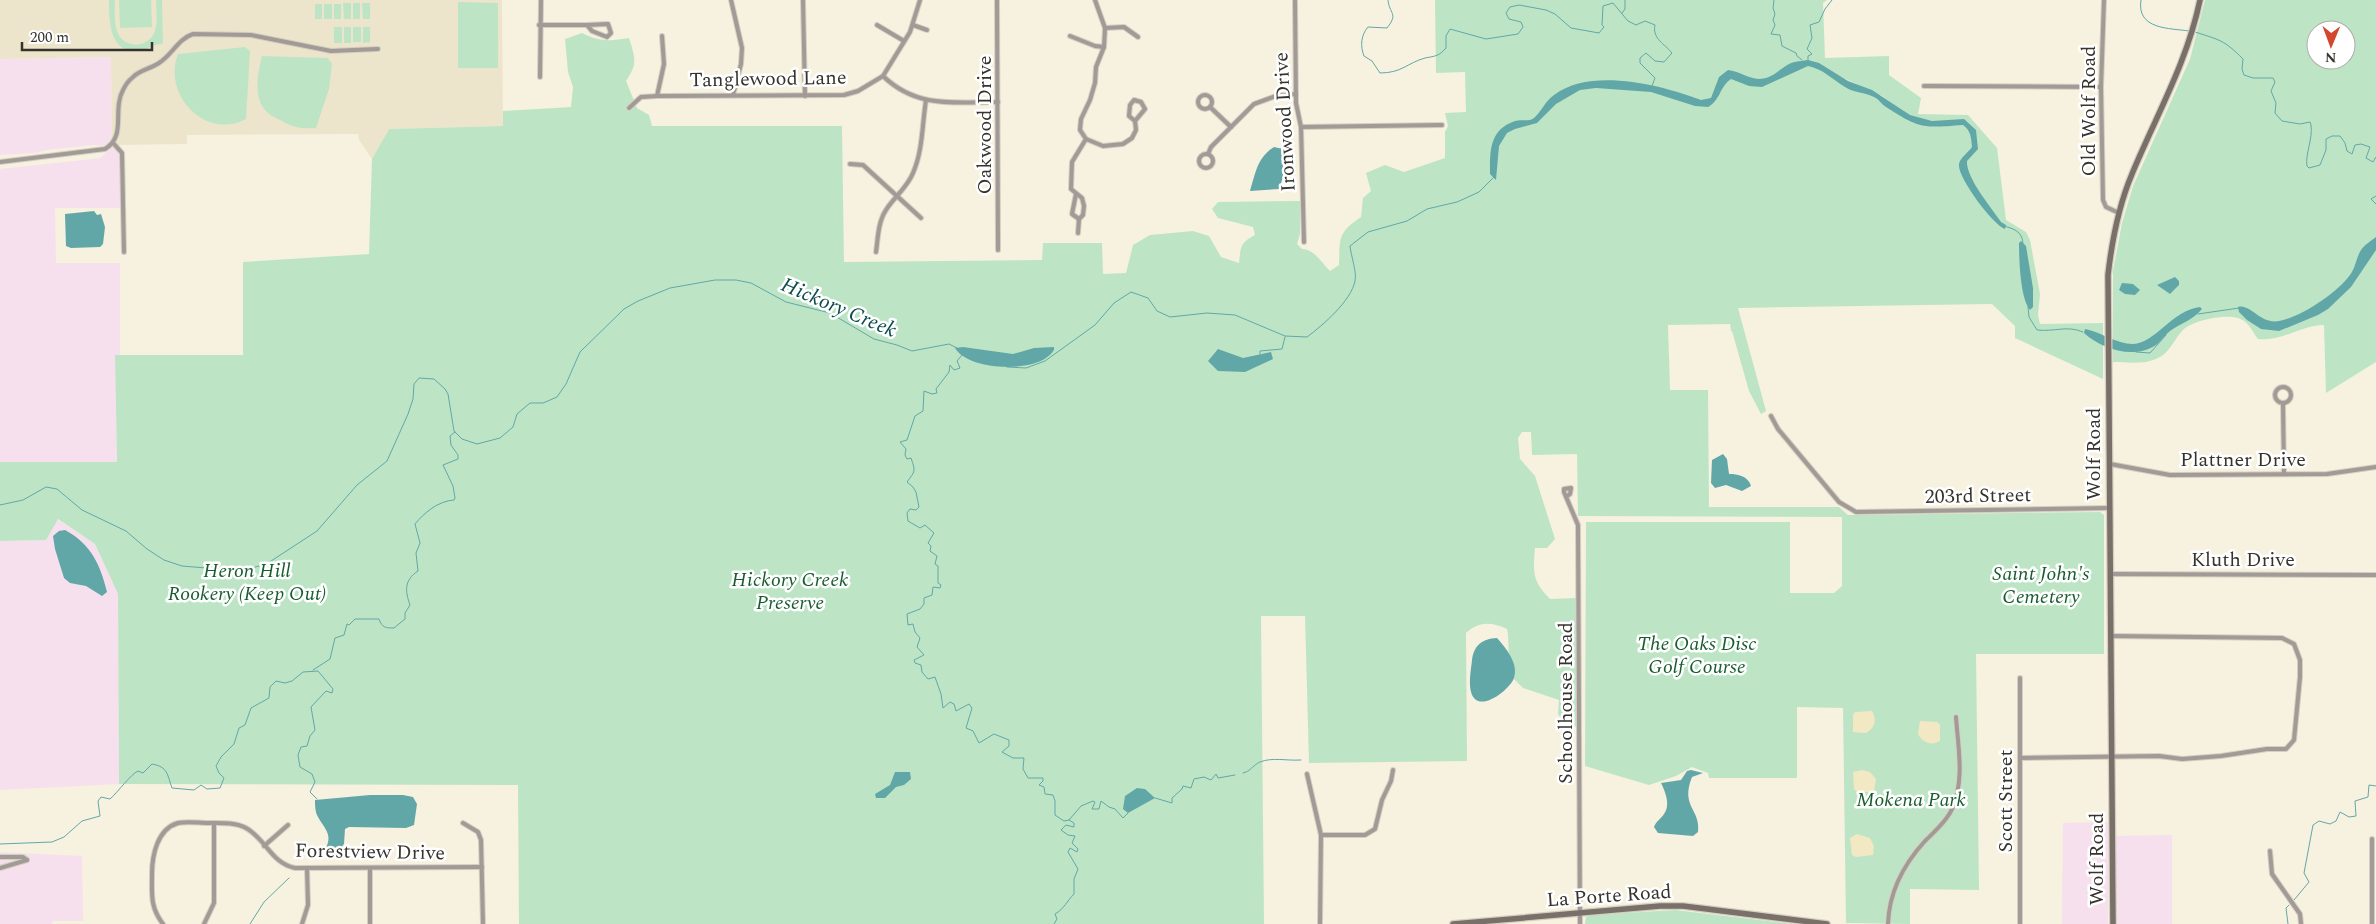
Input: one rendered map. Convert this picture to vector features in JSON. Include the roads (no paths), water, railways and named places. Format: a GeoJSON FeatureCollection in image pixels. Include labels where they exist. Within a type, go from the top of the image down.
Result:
{"type":"FeatureCollection","features":[{"type":"Feature","properties":{"kind":"main road","name":"Wolf Road"},"geometry":{"type":"LineString","coordinates":[[2113,924],[2108,275],[2113,236],[2131,175],[2172,87],[2192,37],[2200,0]]}},
{"type":"Feature","properties":{"kind":"main road","name":"La Porte Road"},"geometry":{"type":"LineString","coordinates":[[1453,924],[1648,906],[1677,906],[1827,924]]}},
{"type":"Feature","properties":{"kind":"street"},"geometry":{"type":"LineString","coordinates":[[540,77],[539,25],[541,0]]}},
{"type":"Feature","properties":{"kind":"street"},"geometry":{"type":"LineString","coordinates":[[731,0],[742,48],[741,64],[733,95]]}},
{"type":"Feature","properties":{"kind":"street"},"geometry":{"type":"LineString","coordinates":[[803,0],[805,96]]}},
{"type":"Feature","properties":{"kind":"street","name":"Tanglewood Lane"},"geometry":{"type":"LineString","coordinates":[[628,108],[641,97],[844,95],[858,91],[883,76],[913,25],[920,0]]}},
{"type":"Feature","properties":{"kind":"street","name":"Oakwood Drive"},"geometry":{"type":"LineString","coordinates":[[997,0],[998,250]]}},
{"type":"Feature","properties":{"kind":"street"},"geometry":{"type":"LineString","coordinates":[[1095,0],[1105,28],[1104,47],[1096,67],[1095,83],[1090,100],[1081,119],[1080,130],[1086,140],[1104,146],[1123,144],[1132,138],[1136,130],[1135,121],[1145,109],[1138,100],[1131,102],[1129,111],[1130,118],[1135,121]]}},
{"type":"Feature","properties":{"kind":"street","name":"Ironwood Drive"},"geometry":{"type":"LineString","coordinates":[[1295,0],[1296,94],[1301,127],[1304,242]]}},
{"type":"Feature","properties":{"kind":"street","name":"Old Wolf Road"},"geometry":{"type":"LineString","coordinates":[[2104,0],[2100,87],[2103,200],[2106,208],[2119,213]]}},
{"type":"Feature","properties":{"kind":"street"},"geometry":{"type":"LineString","coordinates":[[539,25],[608,24],[611,33],[607,37],[603,37],[588,25]]}},
{"type":"Feature","properties":{"kind":"street"},"geometry":{"type":"LineString","coordinates":[[877,25],[904,41]]}},
{"type":"Feature","properties":{"kind":"street"},"geometry":{"type":"LineString","coordinates":[[913,25],[927,30]]}},
{"type":"Feature","properties":{"kind":"street"},"geometry":{"type":"LineString","coordinates":[[1105,28],[1124,27],[1138,37]]}},
{"type":"Feature","properties":{"kind":"street"},"geometry":{"type":"LineString","coordinates":[[0,162],[105,149],[114,144],[118,136],[118,116],[122,92],[132,77],[158,64],[169,55],[185,36],[193,34],[251,35],[331,51],[378,49]]}},
{"type":"Feature","properties":{"kind":"street"},"geometry":{"type":"LineString","coordinates":[[657,96],[664,64],[662,36]]}},
{"type":"Feature","properties":{"kind":"street"},"geometry":{"type":"LineString","coordinates":[[1070,36],[1095,46],[1104,47]]}},
{"type":"Feature","properties":{"kind":"street"},"geometry":{"type":"LineString","coordinates":[[883,76],[904,92],[926,100],[998,102]]}},
{"type":"Feature","properties":{"kind":"street"},"geometry":{"type":"LineString","coordinates":[[1924,86],[2100,87]]}},
{"type":"Feature","properties":{"kind":"street"},"geometry":{"type":"LineString","coordinates":[[1208,154],[1211,147],[1247,110],[1262,100],[1276,96],[1296,94]]}},
{"type":"Feature","properties":{"kind":"street"},"geometry":{"type":"LineString","coordinates":[[876,252],[879,228],[885,211],[910,180],[920,152],[926,100]]}},
{"type":"Feature","properties":{"kind":"street"},"geometry":{"type":"LineString","coordinates":[[1210,107],[1230,127]]}},
{"type":"Feature","properties":{"kind":"street"},"geometry":{"type":"LineString","coordinates":[[1301,127],[1442,125]]}},
{"type":"Feature","properties":{"kind":"street"},"geometry":{"type":"LineString","coordinates":[[1078,233],[1079,219],[1083,215],[1084,206],[1082,198],[1071,189],[1072,162],[1086,140]]}},
{"type":"Feature","properties":{"kind":"street"},"geometry":{"type":"LineString","coordinates":[[114,144],[122,153],[124,252]]}},
{"type":"Feature","properties":{"kind":"street"},"geometry":{"type":"LineString","coordinates":[[850,164],[863,165],[921,218]]}},
{"type":"Feature","properties":{"kind":"street"},"geometry":{"type":"LineString","coordinates":[[1076,194],[1072,214],[1079,219]]}},
{"type":"Feature","properties":{"kind":"street"},"geometry":{"type":"LineString","coordinates":[[2284,386],[2289,389],[2291,396],[2288,401],[2283,403],[2276,400],[2274,395],[2276,389],[2284,386]]}},
{"type":"Feature","properties":{"kind":"street"},"geometry":{"type":"LineString","coordinates":[[2283,403],[2284,474]]}},
{"type":"Feature","properties":{"kind":"street","name":"203rd Street"},"geometry":{"type":"LineString","coordinates":[[1771,416],[1778,429],[1839,502],[1847,509],[1856,512],[2110,508]]}},
{"type":"Feature","properties":{"kind":"street","name":"Plattner Drive"},"geometry":{"type":"LineString","coordinates":[[2110,464],[2170,475],[2327,474],[2376,467]]}},
{"type":"Feature","properties":{"kind":"street","name":"Schoolhouse Road"},"geometry":{"type":"LineString","coordinates":[[1566,497],[1578,525],[1580,924]]}},
{"type":"Feature","properties":{"kind":"street","name":"Kluth Drive"},"geometry":{"type":"LineString","coordinates":[[2110,574],[2376,575]]}},
{"type":"Feature","properties":{"kind":"street"},"geometry":{"type":"LineString","coordinates":[[2020,758],[2159,756],[2182,759],[2222,756],[2266,748],[2286,749],[2294,740],[2300,660],[2294,644],[2282,638],[2111,636]]}},
{"type":"Feature","properties":{"kind":"street","name":"Scott Street"},"geometry":{"type":"LineString","coordinates":[[2020,678],[2020,924]]}},
{"type":"Feature","properties":{"kind":"street"},"geometry":{"type":"LineString","coordinates":[[1888,924],[1898,881],[1920,847],[1946,819],[1955,802],[1960,778],[1956,717]]}},
{"type":"Feature","properties":{"kind":"street"},"geometry":{"type":"LineString","coordinates":[[1321,835],[1365,835],[1375,830],[1382,800],[1394,770]]}},
{"type":"Feature","properties":{"kind":"street"},"geometry":{"type":"LineString","coordinates":[[1307,774],[1321,835],[1320,924]]}},
{"type":"Feature","properties":{"kind":"street","name":"Forestview Drive"},"geometry":{"type":"LineString","coordinates":[[163,924],[154,912],[152,902],[152,859],[156,846],[168,828],[178,823],[232,823],[246,828],[285,865],[308,868],[482,867]]}},
{"type":"Feature","properties":{"kind":"street"},"geometry":{"type":"LineString","coordinates":[[204,924],[214,903],[214,823]]}},
{"type":"Feature","properties":{"kind":"street"},"geometry":{"type":"LineString","coordinates":[[463,823],[478,832],[480,836],[483,924]]}},
{"type":"Feature","properties":{"kind":"street"},"geometry":{"type":"LineString","coordinates":[[264,846],[288,825]]}},
{"type":"Feature","properties":{"kind":"street"},"geometry":{"type":"LineString","coordinates":[[2372,839],[2372,924]]}},
{"type":"Feature","properties":{"kind":"street"},"geometry":{"type":"LineString","coordinates":[[2270,851],[2272,874],[2300,914],[2302,924]]}},
{"type":"Feature","properties":{"kind":"street"},"geometry":{"type":"LineString","coordinates":[[0,858],[23,857],[27,860],[0,868]]}},
{"type":"Feature","properties":{"kind":"street"},"geometry":{"type":"LineString","coordinates":[[302,924],[308,905],[308,868]]}},
{"type":"Feature","properties":{"kind":"street"},"geometry":{"type":"LineString","coordinates":[[370,868],[370,924]]}},
{"type":"Feature","properties":{"kind":"water"},"geometry":{"type":"Polygon","coordinates":[[[1808,60],[1819,63],[1848,81],[1872,90],[1910,115],[1932,121],[1964,119],[1976,130],[1978,149],[1967,161],[1970,176],[2001,222],[2006,225],[2005,229],[1985,211],[1970,191],[1960,172],[1959,163],[1972,147],[1971,137],[1966,127],[1963,125],[1930,126],[1907,120],[1886,107],[1876,98],[1848,89],[1823,72],[1808,66],[1762,87],[1749,86],[1731,79],[1724,85],[1715,101],[1708,107],[1695,106],[1651,92],[1596,88],[1580,90],[1556,104],[1537,123],[1507,133],[1499,146],[1496,180],[1490,174],[1491,149],[1500,130],[1515,121],[1534,118],[1551,97],[1569,87],[1587,82],[1606,80],[1626,81],[1647,84],[1701,100],[1711,98],[1719,77],[1728,70],[1763,79],[1791,63],[1808,60]]]}},
{"type":"Feature","properties":{"kind":"water"},"geometry":{"type":"Polygon","coordinates":[[[1274,147],[1283,149],[1285,159],[1279,189],[1250,191],[1261,161],[1268,151],[1274,147]]]}},
{"type":"Feature","properties":{"kind":"water"},"geometry":{"type":"Polygon","coordinates":[[[94,211],[97,215],[101,214],[105,227],[103,244],[100,247],[71,248],[66,246],[65,214],[94,211]]]}},
{"type":"Feature","properties":{"kind":"water"},"geometry":{"type":"Polygon","coordinates":[[[2376,237],[2376,250],[2351,287],[2328,309],[2318,315],[2279,331],[2261,329],[2239,312],[2238,307],[2247,308],[2267,320],[2273,321],[2288,319],[2298,315],[2328,296],[2344,282],[2352,272],[2361,250],[2376,237]]]}},
{"type":"Feature","properties":{"kind":"water"},"geometry":{"type":"Polygon","coordinates":[[[2021,241],[2026,246],[2033,288],[2033,307],[2030,310],[2024,297],[2021,278],[2019,243],[2021,241]]]}},
{"type":"Feature","properties":{"kind":"water"},"geometry":{"type":"Polygon","coordinates":[[[2175,277],[2179,281],[2179,285],[2170,294],[2157,285],[2175,277]]]}},
{"type":"Feature","properties":{"kind":"water"},"geometry":{"type":"Polygon","coordinates":[[[2122,283],[2133,284],[2140,290],[2135,295],[2125,294],[2119,290],[2122,283]]]}},
{"type":"Feature","properties":{"kind":"water"},"geometry":{"type":"Polygon","coordinates":[[[2200,307],[2202,309],[2198,313],[2170,331],[2156,345],[2138,352],[2118,351],[2109,348],[2091,339],[2084,333],[2085,329],[2121,342],[2133,344],[2149,338],[2190,309],[2200,307]]]}},
{"type":"Feature","properties":{"kind":"water"},"geometry":{"type":"Polygon","coordinates":[[[963,347],[1013,354],[1034,348],[1054,347],[1054,350],[1047,357],[1037,362],[1012,367],[984,365],[972,361],[955,348],[963,347]]]}},
{"type":"Feature","properties":{"kind":"water"},"geometry":{"type":"Polygon","coordinates":[[[1218,349],[1243,358],[1271,352],[1273,359],[1245,372],[1218,371],[1208,361],[1218,349]]]}},
{"type":"Feature","properties":{"kind":"water"},"geometry":{"type":"Polygon","coordinates":[[[1723,454],[1727,459],[1729,474],[1742,476],[1748,480],[1751,486],[1742,491],[1726,485],[1715,488],[1711,483],[1712,460],[1723,454]]]}},
{"type":"Feature","properties":{"kind":"water"},"geometry":{"type":"Polygon","coordinates":[[[65,530],[82,542],[93,556],[101,572],[107,592],[102,596],[86,586],[70,583],[64,578],[53,536],[59,531],[65,530]]]}},
{"type":"Feature","properties":{"kind":"water"},"geometry":{"type":"Polygon","coordinates":[[[1497,638],[1508,651],[1513,662],[1515,667],[1514,678],[1512,683],[1496,697],[1490,700],[1478,701],[1472,694],[1470,685],[1473,655],[1483,641],[1497,638]]]}},
{"type":"Feature","properties":{"kind":"water"},"geometry":{"type":"Polygon","coordinates":[[[1687,771],[1703,773],[1692,777],[1688,795],[1689,802],[1697,818],[1698,832],[1693,836],[1658,833],[1654,827],[1664,814],[1667,806],[1666,794],[1661,783],[1681,780],[1687,771]]]}},
{"type":"Feature","properties":{"kind":"water"},"geometry":{"type":"Polygon","coordinates":[[[895,772],[910,772],[911,779],[904,785],[896,787],[885,798],[876,798],[875,794],[890,785],[895,772]]]}},
{"type":"Feature","properties":{"kind":"water"},"geometry":{"type":"Polygon","coordinates":[[[1137,788],[1145,789],[1155,798],[1128,813],[1123,809],[1125,796],[1137,788]]]}},
{"type":"Feature","properties":{"kind":"water"},"geometry":{"type":"Polygon","coordinates":[[[370,795],[403,795],[413,797],[417,804],[414,825],[406,828],[349,827],[345,829],[344,844],[340,849],[326,848],[329,839],[317,815],[315,800],[370,795]]]}},
{"type":"Feature","properties":{"kind":"waterway"},"geometry":{"type":"LineString","coordinates":[[1388,0],[1393,16],[1391,23],[1387,28],[1368,27],[1362,41],[1364,56],[1372,61],[1380,73],[1399,70],[1419,60],[1439,54],[1446,48],[1446,36],[1450,29],[1486,39],[1518,34],[1523,27],[1521,22],[1509,19],[1506,13],[1510,7],[1519,5],[1546,10],[1555,14],[1571,28],[1599,33],[1604,27],[1602,25],[1603,6],[1613,3],[1628,21],[1636,25],[1645,21],[1655,25],[1657,38],[1672,53],[1664,62],[1655,61],[1646,53],[1640,58],[1640,63],[1655,78],[1652,86]]}},
{"type":"Feature","properties":{"kind":"waterway"},"geometry":{"type":"LineString","coordinates":[[1622,13],[1625,9],[1625,0]]}},
{"type":"Feature","properties":{"kind":"waterway"},"geometry":{"type":"LineString","coordinates":[[1774,0],[1773,8],[1775,14],[1773,20],[1775,25],[1771,34],[1780,35],[1782,46],[1796,53],[1802,60]]}},
{"type":"Feature","properties":{"kind":"waterway"},"geometry":{"type":"LineString","coordinates":[[1808,61],[1808,56],[1812,54],[1807,49],[1812,38],[1810,25],[1819,22],[1832,0]]}},
{"type":"Feature","properties":{"kind":"waterway"},"geometry":{"type":"LineString","coordinates":[[2141,0],[2141,10],[2149,22],[2164,28],[2189,31]]}},
{"type":"Feature","properties":{"kind":"waterway"},"geometry":{"type":"LineString","coordinates":[[2195,32],[2221,41],[2237,53],[2243,59],[2242,69],[2244,75],[2253,78],[2273,78],[2275,82],[2271,91],[2276,103],[2275,113],[2282,121],[2300,124],[2310,122],[2311,136],[2307,157],[2307,166],[2309,168],[2320,165],[2326,150],[2326,139],[2332,136],[2340,136],[2345,143],[2347,151],[2352,154],[2355,145],[2361,144],[2370,147],[2366,158],[2373,162],[2376,157]]}},
{"type":"Feature","properties":{"kind":"waterway","name":"Hickory Creek"},"geometry":{"type":"LineString","coordinates":[[1007,367],[1026,368],[1045,361],[1095,325],[1114,303],[1131,292],[1148,298],[1157,311],[1170,317],[1207,313],[1235,315],[1285,336],[1307,337],[1336,312],[1352,289],[1355,273],[1350,246],[1368,232],[1407,221],[1427,209],[1457,202],[1479,192],[1494,177]]}},
{"type":"Feature","properties":{"kind":"waterway"},"geometry":{"type":"LineString","coordinates":[[2376,196],[2371,199],[2376,204]]}},
{"type":"Feature","properties":{"kind":"waterway","name":"Hickory Creek"},"geometry":{"type":"LineString","coordinates":[[2004,226],[2019,233],[2023,243]]}},
{"type":"Feature","properties":{"kind":"waterway","name":"Hickory Creek"},"geometry":{"type":"LineString","coordinates":[[0,505],[23,500],[46,487],[57,489],[82,510],[126,531],[147,549],[164,560],[182,566],[243,571],[268,563],[317,531],[357,485],[387,461],[408,414],[413,399],[414,384],[419,378],[434,379],[445,389],[448,394],[454,431],[462,439],[477,444],[500,438],[513,427],[517,414],[530,403],[543,403],[557,397],[566,384],[580,352],[624,309],[670,288],[715,280],[736,280],[751,283],[786,302],[830,313],[874,339],[912,351],[949,344],[957,348]]}},
{"type":"Feature","properties":{"kind":"waterway","name":"Hickory Creek"},"geometry":{"type":"LineString","coordinates":[[2028,307],[2029,317],[2037,330],[2072,329],[2083,332]]}},
{"type":"Feature","properties":{"kind":"waterway","name":"Hickory Creek"},"geometry":{"type":"LineString","coordinates":[[2198,314],[2239,308]]}},
{"type":"Feature","properties":{"kind":"waterway","name":"Hickory Creek"},"geometry":{"type":"LineString","coordinates":[[2136,352],[2150,353],[2166,335]]}},
{"type":"Feature","properties":{"kind":"waterway"},"geometry":{"type":"LineString","coordinates":[[1260,354],[1260,351],[1282,349],[1285,337]]}},
{"type":"Feature","properties":{"kind":"waterway"},"geometry":{"type":"LineString","coordinates":[[962,355],[957,361],[960,368],[954,370],[950,365],[949,372],[936,389],[937,393],[932,394],[924,391],[923,411],[915,416],[907,440],[900,442],[906,449],[905,455],[907,459],[911,458],[913,463],[914,471],[907,482],[916,492],[919,507],[916,510],[910,509],[907,513],[908,521],[920,528],[925,525],[934,533],[928,543],[931,546],[930,551],[937,556],[935,564],[938,566],[938,583],[941,585],[940,588],[933,587],[932,595],[924,598],[924,604],[920,609],[907,614],[908,625],[913,624],[915,632],[920,638],[917,647],[924,655],[914,660],[915,663],[921,665],[922,672],[928,679],[935,677],[941,694],[943,708],[950,702],[954,704],[956,711],[969,704],[972,708],[966,728],[973,731],[979,743],[994,734],[1009,740],[1009,746],[1002,752],[1013,758],[1024,758],[1023,769],[1028,778],[1043,778],[1039,785],[1044,787],[1045,794],[1053,795],[1055,815],[1064,821],[1069,820],[1081,806],[1093,801],[1095,802],[1092,809],[1099,809],[1101,801],[1115,809],[1123,818],[1128,813]]}},
{"type":"Feature","properties":{"kind":"waterway"},"geometry":{"type":"LineString","coordinates":[[313,670],[330,659],[335,638],[344,635],[347,624],[349,625],[355,619],[379,619],[381,624],[389,628],[394,628],[405,619],[405,613],[410,605],[407,595],[408,582],[413,574],[418,571],[416,553],[420,543],[415,524],[432,508],[455,498],[453,486],[443,465],[458,459],[458,455],[451,445],[450,436],[455,432]]}},
{"type":"Feature","properties":{"kind":"waterway"},"geometry":{"type":"LineString","coordinates":[[0,844],[52,842],[64,837],[82,821],[100,816],[98,801],[101,797],[110,799],[135,773],[138,771],[143,773],[152,764],[164,769],[172,788],[194,790],[201,785],[207,789],[220,788],[224,778],[216,766],[221,757],[234,744],[239,728],[245,725],[251,708],[269,698],[270,687],[276,681],[285,683],[292,681],[303,672],[318,671],[333,689],[332,693],[326,691],[311,707],[315,730],[310,736],[307,746],[301,747],[298,755],[300,767],[312,774],[315,782],[310,792],[317,799]]}},
{"type":"Feature","properties":{"kind":"waterway"},"geometry":{"type":"LineString","coordinates":[[1243,773],[1258,763],[1265,761],[1275,759],[1301,760]]}},
{"type":"Feature","properties":{"kind":"waterway"},"geometry":{"type":"LineString","coordinates":[[1155,798],[1172,803],[1172,798],[1183,786],[1191,788],[1194,779],[1204,777],[1211,780],[1216,774],[1218,778],[1235,775]]}},
{"type":"Feature","properties":{"kind":"waterway"},"geometry":{"type":"LineString","coordinates":[[2294,900],[2309,882],[2304,873],[2313,825],[2319,821],[2330,824],[2336,821],[2340,812],[2349,817],[2356,816],[2355,801],[2368,797],[2369,785],[2376,786]]}},
{"type":"Feature","properties":{"kind":"waterway"},"geometry":{"type":"LineString","coordinates":[[1054,924],[1057,919],[1055,914],[1074,894],[1074,879],[1078,869],[1068,852],[1070,848],[1077,852],[1078,849],[1072,843],[1075,836],[1068,835],[1061,830],[1066,825],[1074,827],[1074,823],[1069,820]]}},
{"type":"Feature","properties":{"kind":"waterway"},"geometry":{"type":"LineString","coordinates":[[313,858],[327,848]]}},
{"type":"Feature","properties":{"kind":"waterway"},"geometry":{"type":"LineString","coordinates":[[250,924],[264,902],[289,878]]}},
{"type":"Feature","properties":{"kind":"waterway"},"geometry":{"type":"LineString","coordinates":[[2288,924],[2286,908],[2289,905]]}},
{"type":"Feature","properties":{"kind":"park label","name":"Heron Hill Rookery (Keep Out)"},"geometry":{"type":"Point","coordinates":[247,582]}},
{"type":"Feature","properties":{"kind":"park label","name":"Saint John's Cemetery"},"geometry":{"type":"Point","coordinates":[2041,584]}},
{"type":"Feature","properties":{"kind":"park label","name":"Hickory Creek Preserve"},"geometry":{"type":"Point","coordinates":[790,590]}},
{"type":"Feature","properties":{"kind":"park label","name":"The Oaks Disc Golf Course"},"geometry":{"type":"Point","coordinates":[1697,654]}},
{"type":"Feature","properties":{"kind":"park label","name":"Mokena Park"},"geometry":{"type":"Point","coordinates":[1911,799]}}]}
